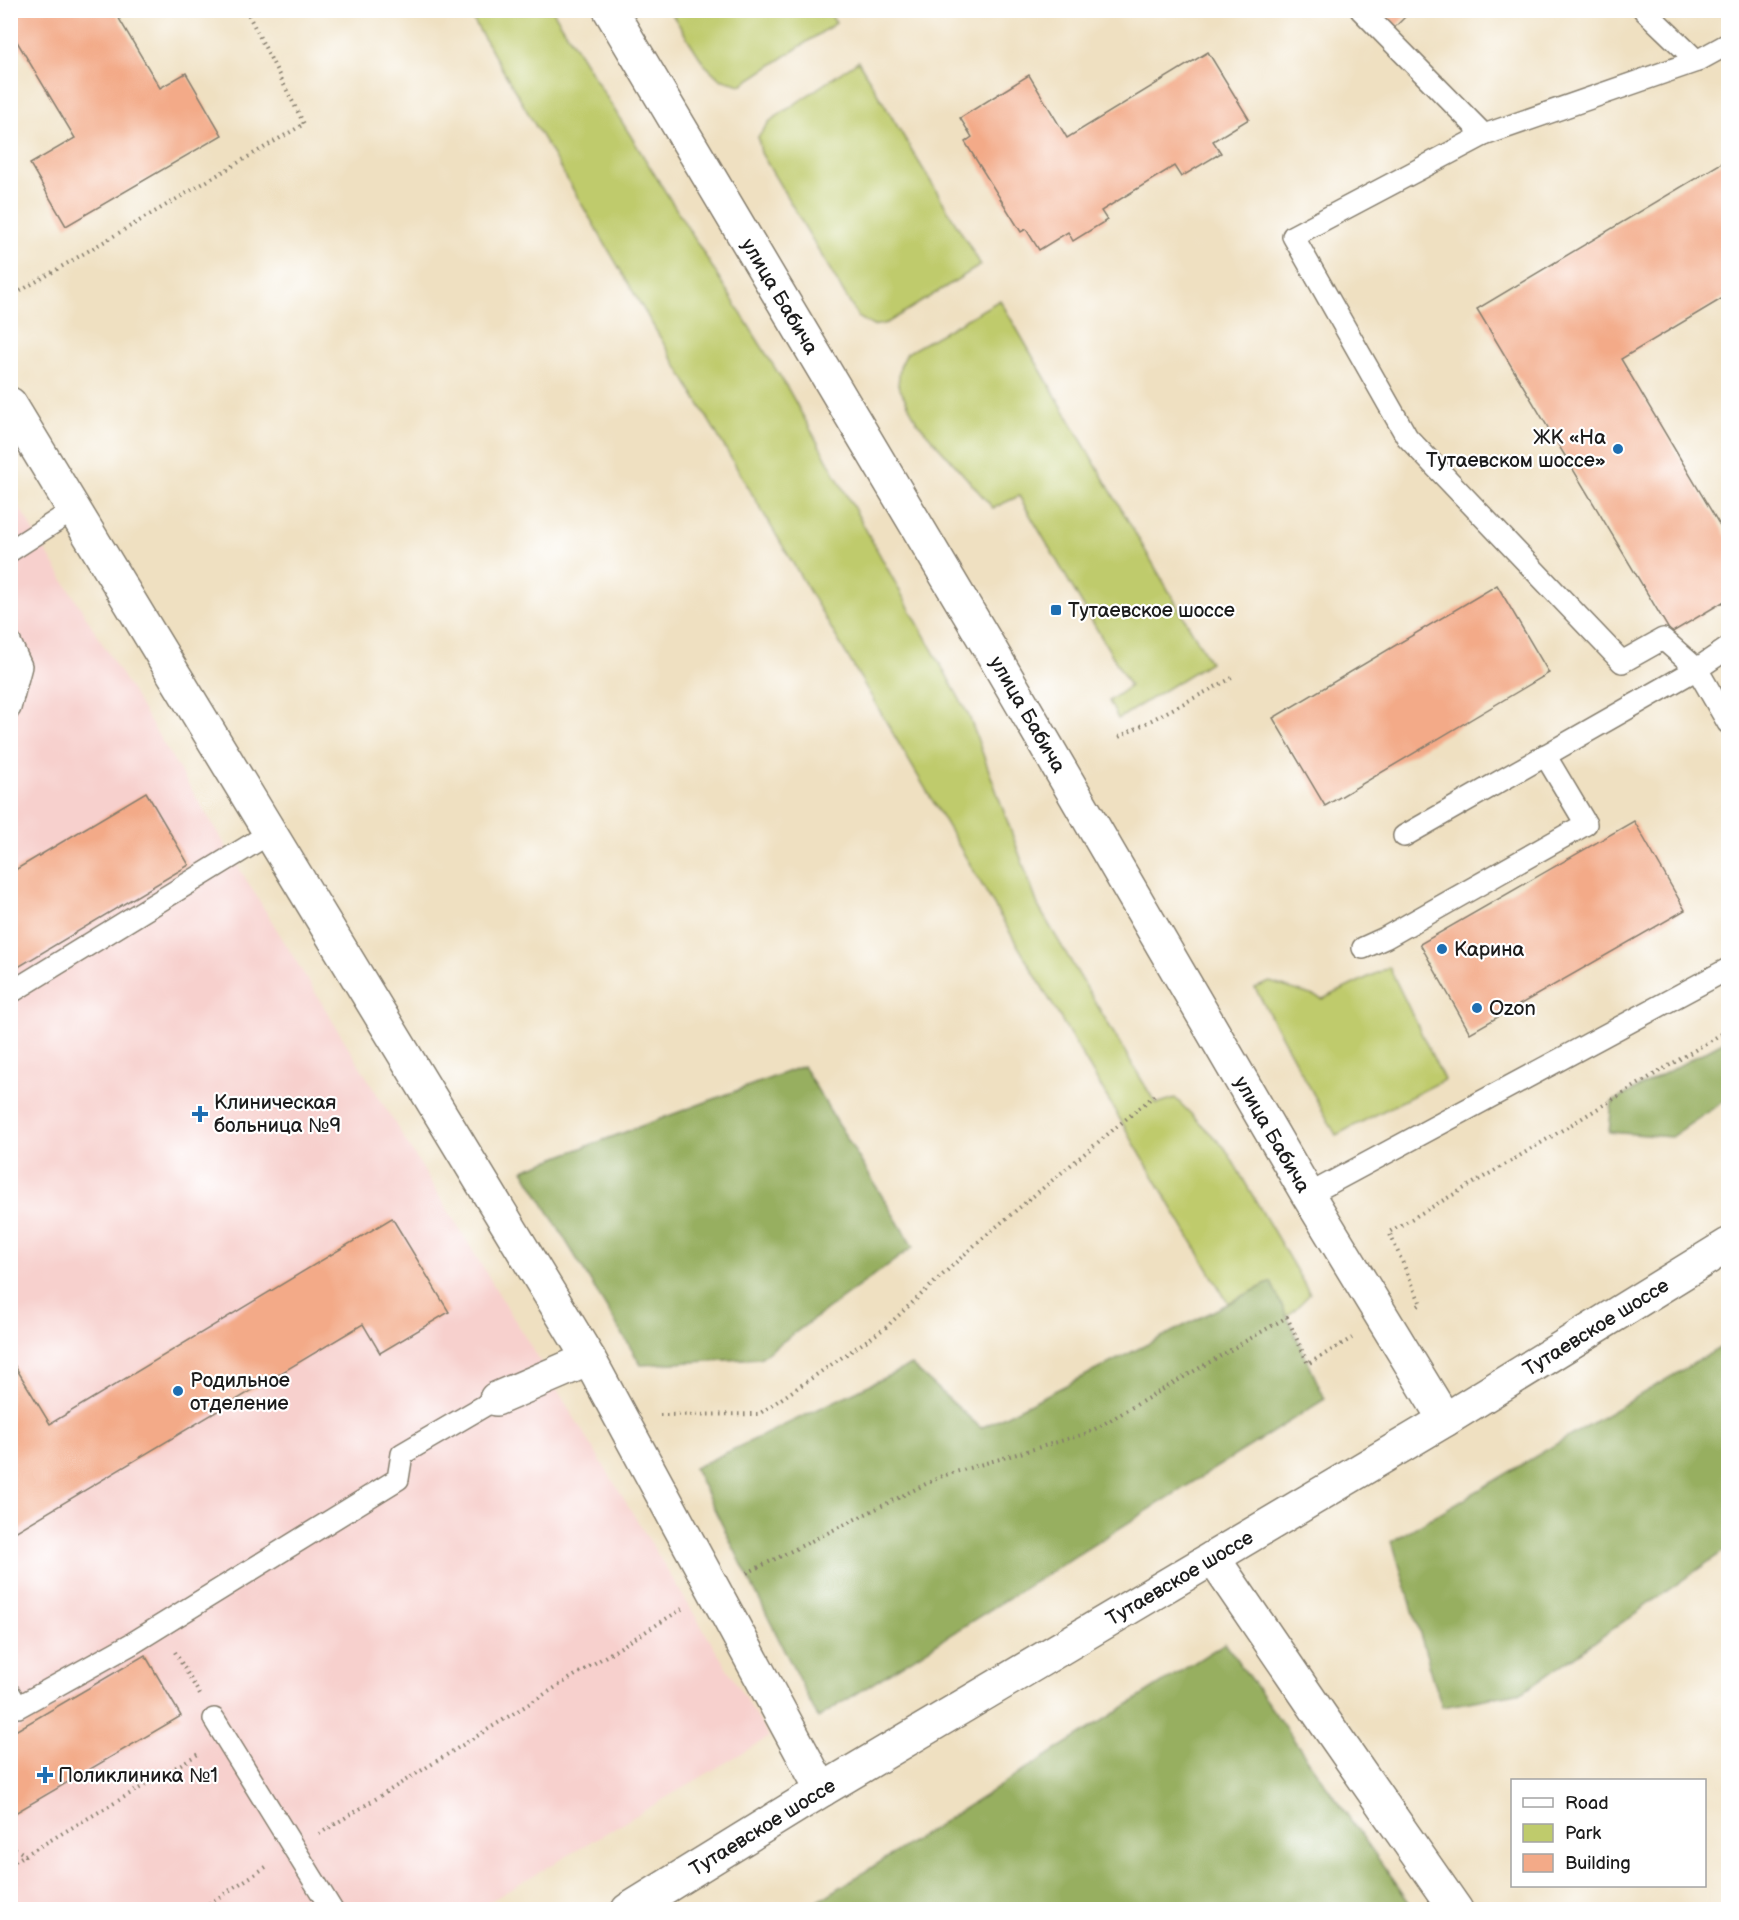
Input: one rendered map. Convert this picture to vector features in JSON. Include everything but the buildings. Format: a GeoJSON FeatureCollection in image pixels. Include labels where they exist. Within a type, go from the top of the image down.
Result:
{"type":"FeatureCollection","features":[{"type":"Feature","properties":{"kind":"street","name":"улица Бабича"},"geometry":{"type":"LineString","coordinates":[[610,10],[1014,690],[1308,1195],[1444,1420]]}},
{"type":"Feature","properties":{"kind":"street"},"geometry":{"type":"LineString","coordinates":[[10,404],[589,1359],[822,1790]]}},
{"type":"Feature","properties":{"kind":"street","name":"Тутаевское шоссе"},"geometry":{"type":"LineString","coordinates":[[628,1910],[822,1790],[1444,1420],[1728,1245]]}},
{"type":"Feature","properties":{"kind":"street"},"geometry":{"type":"LineString","coordinates":[[496,1399],[589,1359]]}},
{"type":"Feature","properties":{"kind":"street"},"geometry":{"type":"LineString","coordinates":[[1214,1558],[1324,1722],[1456,1910]]}},
{"type":"Feature","properties":{"kind":"lane"},"geometry":{"type":"LineString","coordinates":[[1361,10],[1484,135]]}},
{"type":"Feature","properties":{"kind":"lane"},"geometry":{"type":"LineString","coordinates":[[1644,10],[1697,61]]}},
{"type":"Feature","properties":{"kind":"lane"},"geometry":{"type":"LineString","coordinates":[[1728,44],[1697,61],[1484,135],[1293,236],[1407,437],[1622,662],[1663,639],[1696,669],[1728,723]]}},
{"type":"Feature","properties":{"kind":"lane"},"geometry":{"type":"LineString","coordinates":[[10,551],[75,509]]}},
{"type":"Feature","properties":{"kind":"lane"},"geometry":{"type":"LineString","coordinates":[[10,642],[21,666],[10,708]]}},
{"type":"Feature","properties":{"kind":"lane"},"geometry":{"type":"LineString","coordinates":[[1404,836],[1696,669],[1728,648]]}},
{"type":"Feature","properties":{"kind":"lane"},"geometry":{"type":"LineString","coordinates":[[1363,948],[1385,938],[1586,824],[1545,755]]}},
{"type":"Feature","properties":{"kind":"lane"},"geometry":{"type":"LineString","coordinates":[[10,993],[270,833]]}},
{"type":"Feature","properties":{"kind":"lane"},"geometry":{"type":"LineString","coordinates":[[1308,1195],[1728,969]]}},
{"type":"Feature","properties":{"kind":"lane"},"geometry":{"type":"LineString","coordinates":[[10,1694],[18,1707],[160,1626],[398,1479],[402,1454],[496,1399]]}},
{"type":"Feature","properties":{"kind":"lane"},"geometry":{"type":"LineString","coordinates":[[214,1719],[332,1910]]}},
{"type":"Feature","properties":{"kind":"path"},"geometry":{"type":"LineString","coordinates":[[10,297],[304,124],[246,10]]}},
{"type":"Feature","properties":{"kind":"path"},"geometry":{"type":"LineString","coordinates":[[1119,737],[1236,676]]}},
{"type":"Feature","properties":{"kind":"path"},"geometry":{"type":"LineString","coordinates":[[199,1910],[295,1848],[714,1590],[942,1476],[1088,1433],[1287,1317],[1308,1364],[1383,1320],[1421,1304],[1389,1232],[1728,1030]]}},
{"type":"Feature","properties":{"kind":"path"},"geometry":{"type":"LineString","coordinates":[[628,1428],[653,1416],[759,1414],[885,1328],[978,1242],[1155,1095]]}},
{"type":"Feature","properties":{"kind":"path"},"geometry":{"type":"LineString","coordinates":[[160,1626],[214,1719]]}},
{"type":"Feature","properties":{"kind":"path"},"geometry":{"type":"LineString","coordinates":[[10,1864],[227,1737]]}},
{"type":"Feature","properties":{"kind":"path"},"geometry":{"type":"LineString","coordinates":[[10,1845],[25,1855]]}},
{"type":"Feature","properties":{"kind":"shaded area","name":"Клиническая больница №9"},"geometry":{"type":"Polygon","coordinates":[[[10,492],[769,1737],[477,1909],[11,1909],[10,492]]]}},
{"type":"Feature","properties":{"kind":"green space"},"geometry":{"type":"Polygon","coordinates":[[[468,11],[553,11],[788,389],[969,716],[1039,908],[1156,1104],[1175,1098],[1225,1148],[1310,1294],[1287,1317],[1271,1282],[1228,1303],[468,11]]]}},
{"type":"Feature","properties":{"kind":"green space"},"geometry":{"type":"Polygon","coordinates":[[[670,11],[828,11],[836,23],[741,85],[720,79],[704,64],[670,11]]]}},
{"type":"Feature","properties":{"kind":"green space"},"geometry":{"type":"Polygon","coordinates":[[[858,61],[981,265],[887,323],[873,326],[858,317],[761,153],[758,137],[770,121],[858,61]]]}},
{"type":"Feature","properties":{"kind":"green space"},"geometry":{"type":"Polygon","coordinates":[[[1000,300],[1210,662],[1118,719],[1109,701],[1130,686],[1019,496],[993,508],[917,422],[898,385],[900,367],[907,353],[1000,300]]]}},
{"type":"Feature","properties":{"kind":"green space"},"geometry":{"type":"Polygon","coordinates":[[[1389,967],[1444,1080],[1336,1135],[1255,988],[1270,982],[1323,999],[1389,967]]]}},
{"type":"Feature","properties":{"kind":"green space"},"geometry":{"type":"Polygon","coordinates":[[[1728,1039],[1728,1098],[1671,1137],[1609,1132],[1612,1102],[1728,1039]]]}},
{"type":"Feature","properties":{"kind":"green space"},"geometry":{"type":"Polygon","coordinates":[[[803,1066],[913,1247],[760,1358],[641,1365],[523,1170],[803,1066]]]}},
{"type":"Feature","properties":{"kind":"green space"},"geometry":{"type":"Polygon","coordinates":[[[1271,1282],[1325,1399],[818,1718],[694,1468],[911,1365],[981,1428],[1271,1282]]]}},
{"type":"Feature","properties":{"kind":"green space"},"geometry":{"type":"Polygon","coordinates":[[[1728,1343],[1728,1548],[1523,1692],[1442,1707],[1392,1541],[1728,1343]]]}},
{"type":"Feature","properties":{"kind":"green space"},"geometry":{"type":"Polygon","coordinates":[[[1225,1643],[1414,1909],[806,1909],[1225,1643]]]}},
{"type":"Feature","properties":{"kind":"place","name":"ЖК «На Тутаевском шоссе»"},"geometry":{"type":"Point","coordinates":[1618,449]}},
{"type":"Feature","properties":{"kind":"place","name":"Тутаевское шоссе"},"geometry":{"type":"Point","coordinates":[1056,610]}},
{"type":"Feature","properties":{"kind":"place","name":"Карина"},"geometry":{"type":"Point","coordinates":[1442,949]}},
{"type":"Feature","properties":{"kind":"place","name":"Ozon"},"geometry":{"type":"Point","coordinates":[1477,1008]}},
{"type":"Feature","properties":{"kind":"place","name":"Клиническая больница №9"},"geometry":{"type":"Point","coordinates":[200,1114]}},
{"type":"Feature","properties":{"kind":"place","name":"Родильное отделение"},"geometry":{"type":"Point","coordinates":[178,1391]}},
{"type":"Feature","properties":{"kind":"place","name":"Поликлиника №1"},"geometry":{"type":"Point","coordinates":[45,1775]}}]}
